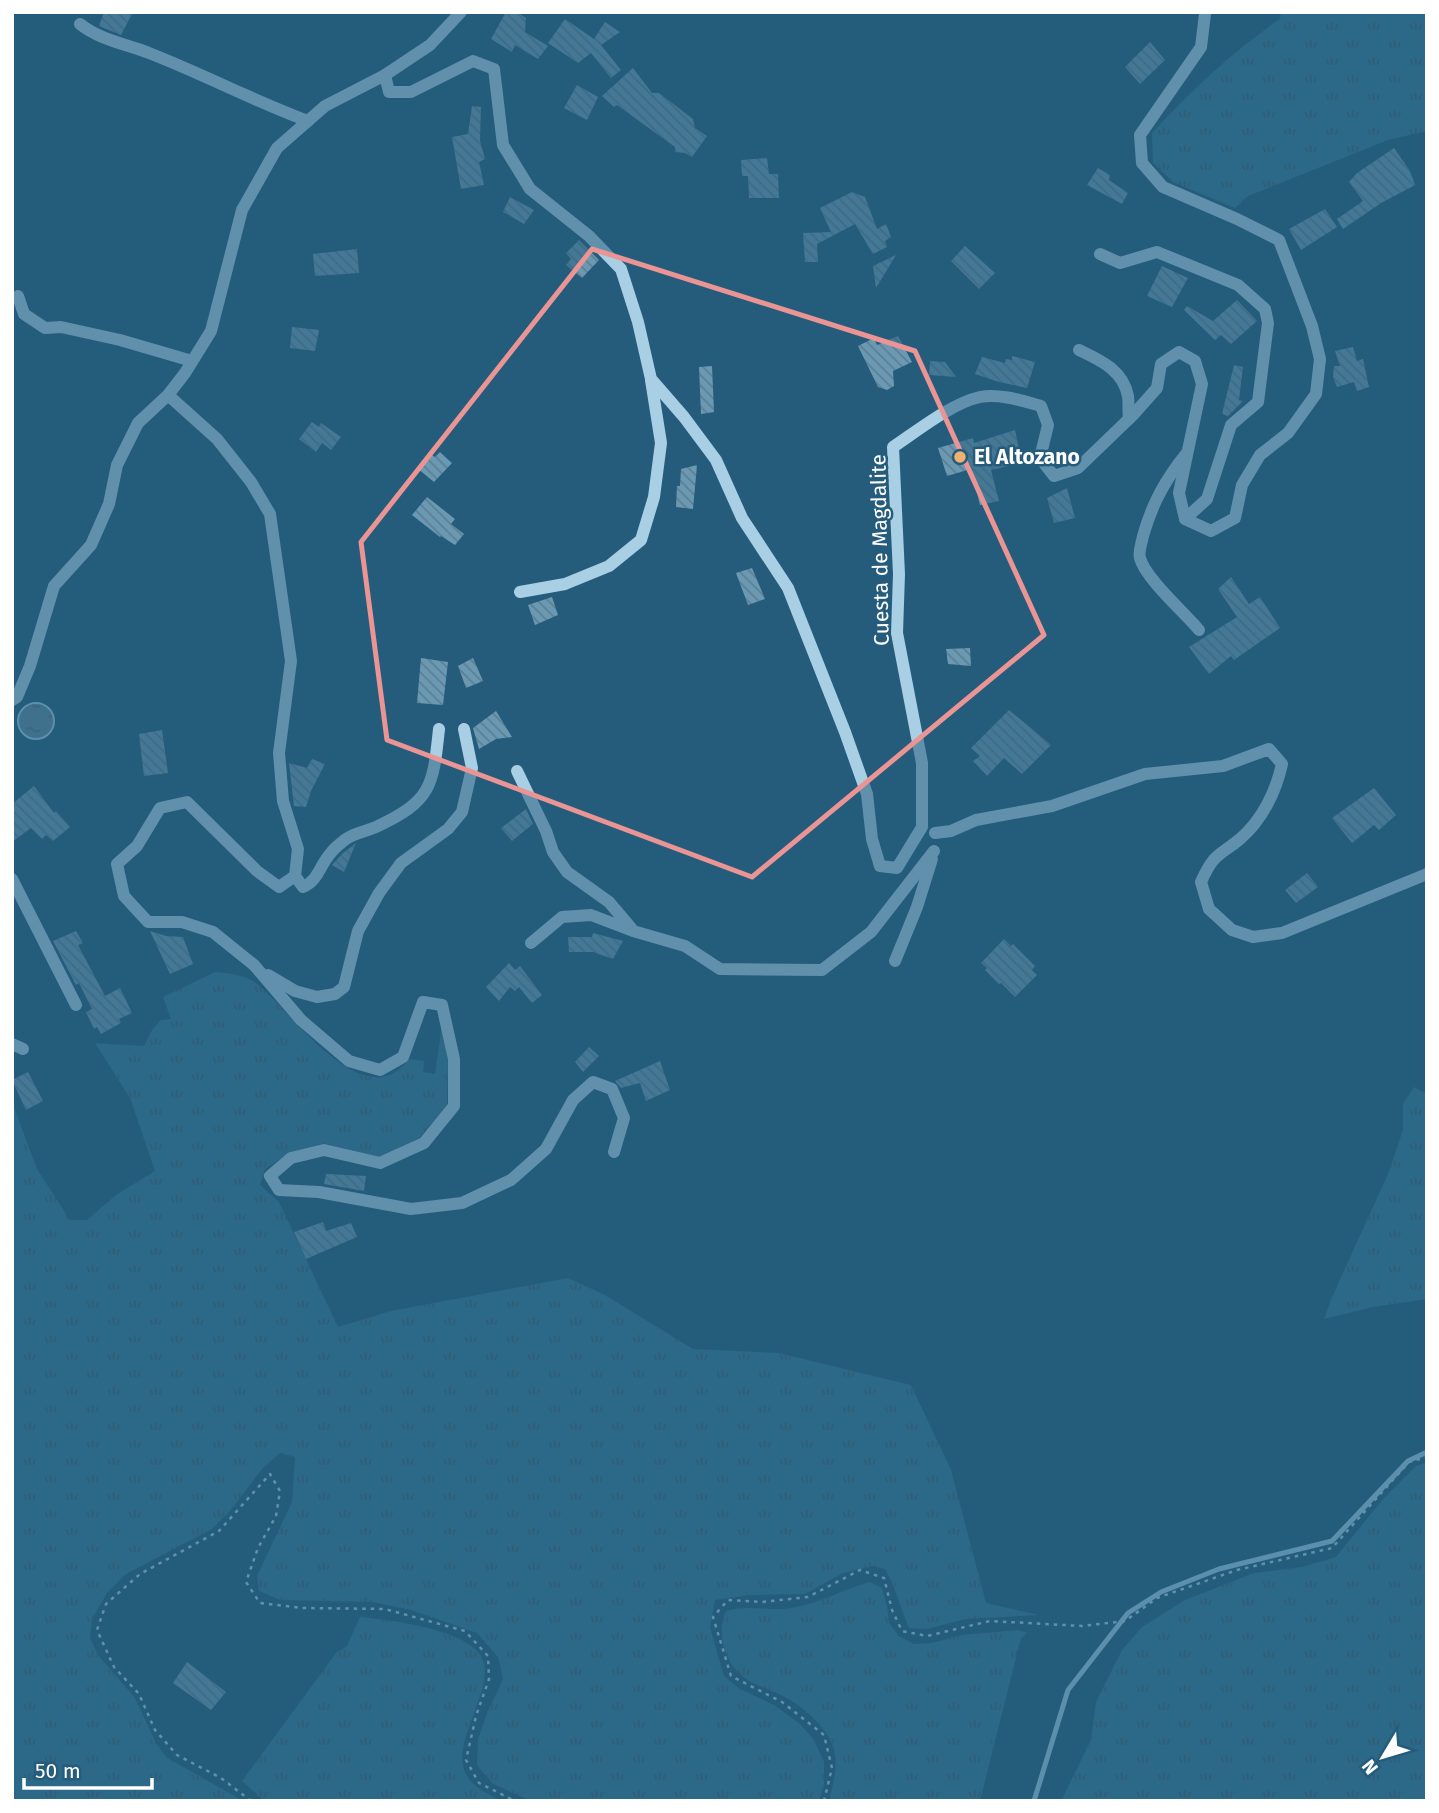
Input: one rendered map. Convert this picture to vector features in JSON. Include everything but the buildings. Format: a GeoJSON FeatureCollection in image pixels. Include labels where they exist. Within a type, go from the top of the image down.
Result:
{"type":"FeatureCollection","features":[{"type":"Feature","properties":{"kind":"street"},"geometry":{"type":"LineString","coordinates":[[12,700],[17,697],[30,666],[54,586],[91,545],[109,504],[117,465],[138,423],[168,395],[211,331],[242,210],[277,148],[325,106],[384,75],[430,46],[461,12]]}},
{"type":"Feature","properties":{"kind":"street"},"geometry":{"type":"LineString","coordinates":[[1100,254],[1119,263],[1157,252],[1238,285],[1265,309],[1268,323],[1258,402],[1231,425],[1207,499],[1185,519],[1211,531],[1235,518],[1242,485],[1260,455],[1288,433],[1316,394],[1320,359],[1312,326],[1279,240],[1163,187],[1142,163],[1140,135],[1201,47],[1205,15]]}},
{"type":"Feature","properties":{"kind":"street"},"geometry":{"type":"LineString","coordinates":[[80,23],[90,32],[149,53],[256,101],[309,121]]}},
{"type":"Feature","properties":{"kind":"street"},"geometry":{"type":"LineString","coordinates":[[384,75],[389,92],[411,92],[473,61],[494,69],[503,145],[530,189],[589,236],[621,269],[638,323],[651,379],[661,443],[654,497],[641,540],[609,566],[565,584],[520,592]]}},
{"type":"Feature","properties":{"kind":"street"},"geometry":{"type":"LineString","coordinates":[[18,296],[24,314],[45,328],[61,327],[120,340],[192,361]]}},
{"type":"Feature","properties":{"kind":"street"},"geometry":{"type":"LineString","coordinates":[[1079,350],[1107,363],[1121,380],[1129,399],[1129,419]]}},
{"type":"Feature","properties":{"kind":"street","name":"Cuesta de Magdalite"},"geometry":{"type":"LineString","coordinates":[[922,827],[922,763],[897,633],[899,574],[893,447],[944,413],[981,397],[1016,399],[1041,406],[1048,425],[1040,458],[1054,476],[1078,468],[1129,419],[1157,388],[1161,364],[1179,352],[1195,361],[1202,384],[1179,493],[1185,519]]}},
{"type":"Feature","properties":{"kind":"street"},"geometry":{"type":"LineString","coordinates":[[651,379],[716,460],[742,519],[788,588],[867,794],[872,839],[880,866],[897,868],[922,827],[935,833],[951,831],[976,820],[1052,806],[1144,774],[1223,766],[1269,749],[1283,764],[1278,783],[1259,820],[1241,838],[1211,859],[1201,882],[1209,909],[1232,930],[1253,937],[1282,933],[1427,874]]}},
{"type":"Feature","properties":{"kind":"street"},"geometry":{"type":"LineString","coordinates":[[168,395],[217,439],[251,482],[270,514],[291,661],[279,753],[283,801],[298,849],[295,876],[303,887],[315,879],[329,855],[350,836],[379,826],[419,800],[432,779],[439,729]]}},
{"type":"Feature","properties":{"kind":"street"},"geometry":{"type":"LineString","coordinates":[[1189,452],[1160,489],[1152,506],[1140,557],[1153,579],[1199,630]]}},
{"type":"Feature","properties":{"kind":"street"},"geometry":{"type":"LineString","coordinates":[[295,876],[279,887],[257,871],[187,802],[160,808],[137,846],[117,864],[124,896],[148,922],[182,922],[213,932],[275,981],[295,991],[317,997],[335,994],[344,988],[358,930],[379,893],[401,863],[448,830],[462,812],[472,768],[464,729]]}},
{"type":"Feature","properties":{"kind":"street"},"geometry":{"type":"LineString","coordinates":[[517,771],[547,831],[553,852],[567,872],[609,902],[633,931]]}},
{"type":"Feature","properties":{"kind":"street"},"geometry":{"type":"LineString","coordinates":[[895,961],[917,907],[934,851],[935,833]]}},
{"type":"Feature","properties":{"kind":"street"},"geometry":{"type":"LineString","coordinates":[[531,943],[562,917],[592,915],[633,931],[685,946],[720,969],[822,970],[871,932],[934,851]]}},
{"type":"Feature","properties":{"kind":"street"},"geometry":{"type":"LineString","coordinates":[[12,879],[76,1005]]}},
{"type":"Feature","properties":{"kind":"street"},"geometry":{"type":"LineString","coordinates":[[254,965],[301,1020],[349,1061],[380,1070],[403,1057],[423,1002],[442,1004],[454,1059],[454,1106],[424,1143],[380,1163],[324,1150],[290,1158],[270,1176],[279,1190],[319,1192],[411,1209],[463,1203],[511,1180],[546,1149],[573,1100],[593,1082],[612,1089],[624,1118],[614,1152]]}},
{"type":"Feature","properties":{"kind":"path"},"geometry":{"type":"LineString","coordinates":[[824,1801],[832,1768],[824,1735],[782,1702],[731,1676],[713,1617],[728,1600],[762,1602],[808,1597],[860,1570],[884,1578],[892,1610],[902,1631],[927,1636],[990,1621],[1082,1626],[1125,1621],[1157,1598],[1237,1570],[1332,1548],[1409,1462],[1427,1457]]}},
{"type":"Feature","properties":{"kind":"path"},"geometry":{"type":"LineString","coordinates":[[251,1801],[221,1778],[177,1755],[155,1730],[139,1694],[114,1667],[97,1630],[106,1604],[140,1574],[219,1531],[270,1474],[280,1491],[275,1516],[258,1548],[246,1582],[260,1603],[302,1608],[386,1609],[465,1632],[488,1656],[489,1679],[476,1716],[466,1760],[479,1783],[515,1801]]}},
{"type":"Feature","properties":{"kind":"highlighted area"},"geometry":{"type":"Polygon","coordinates":[[[592,249],[915,351],[1044,635],[752,877],[387,740],[361,542],[592,249]]]}},
{"type":"Feature","properties":{"kind":"green space"},"geometry":{"type":"Polygon","coordinates":[[[1281,12],[1427,12],[1427,131],[1388,140],[1248,196],[1235,208],[1173,182],[1153,163],[1152,133],[1213,73],[1280,19],[1281,12]]]}},
{"type":"Feature","properties":{"kind":"green space"},"geometry":{"type":"Polygon","coordinates":[[[215,972],[252,980],[328,1054],[350,1069],[371,1077],[391,1074],[409,1059],[424,1061],[423,1072],[435,1074],[443,1018],[448,1051],[447,1107],[419,1138],[380,1158],[325,1144],[291,1152],[265,1169],[260,1185],[279,1202],[338,1327],[391,1311],[568,1278],[605,1295],[693,1349],[779,1353],[911,1385],[951,1470],[986,1603],[1039,1615],[966,1619],[927,1629],[909,1628],[885,1569],[873,1566],[843,1573],[805,1594],[748,1595],[715,1600],[710,1627],[724,1676],[740,1689],[774,1705],[800,1724],[814,1740],[824,1762],[824,1784],[819,1801],[531,1801],[493,1784],[477,1765],[478,1739],[503,1679],[498,1657],[477,1633],[411,1610],[373,1602],[280,1600],[259,1591],[257,1576],[292,1502],[295,1457],[280,1453],[262,1469],[230,1511],[212,1529],[126,1574],[107,1593],[92,1619],[90,1638],[98,1655],[135,1698],[156,1743],[166,1757],[243,1801],[12,1801],[12,1102],[37,1169],[70,1220],[87,1220],[116,1195],[155,1171],[130,1098],[95,1043],[144,1046],[161,1020],[171,1019],[163,997],[215,972]]]}},
{"type":"Feature","properties":{"kind":"green space"},"geometry":{"type":"Polygon","coordinates":[[[1414,1087],[1427,1094],[1427,1299],[1373,1307],[1324,1319],[1388,1174],[1403,1130],[1403,1104],[1414,1087]]]}},
{"type":"Feature","properties":{"kind":"green space"},"geometry":{"type":"Polygon","coordinates":[[[1427,1462],[1427,1801],[1061,1801],[1091,1740],[1096,1702],[1122,1650],[1142,1627],[1185,1600],[1254,1573],[1302,1567],[1336,1557],[1383,1499],[1416,1466],[1427,1462]]]}},
{"type":"Feature","properties":{"kind":"green space"},"geometry":{"type":"Polygon","coordinates":[[[870,1582],[882,1588],[889,1623],[899,1636],[914,1644],[932,1643],[961,1635],[1018,1630],[1027,1633],[1021,1638],[980,1801],[829,1801],[835,1760],[826,1732],[799,1706],[746,1679],[730,1661],[722,1636],[726,1611],[801,1606],[870,1582]]]}},
{"type":"Feature","properties":{"kind":"green space"},"geometry":{"type":"Polygon","coordinates":[[[360,1617],[439,1631],[468,1644],[478,1652],[484,1664],[484,1679],[468,1730],[463,1762],[467,1776],[474,1784],[502,1801],[264,1801],[242,1781],[336,1653],[347,1646],[360,1617]]]}},
{"type":"Feature","properties":{"kind":"water"},"geometry":{"type":"Polygon","coordinates":[[[36,703],[49,708],[54,721],[49,734],[36,739],[23,734],[18,721],[23,708],[36,703]]]}},
{"type":"Feature","properties":{"kind":"waterway"},"geometry":{"type":"LineString","coordinates":[[1034,1801],[1068,1690],[1128,1613],[1161,1592],[1219,1569],[1332,1541],[1408,1461],[1427,1452]]}},
{"type":"Feature","properties":{"kind":"place","name":"El Altozano"},"geometry":{"type":"Point","coordinates":[960,457]}}]}
